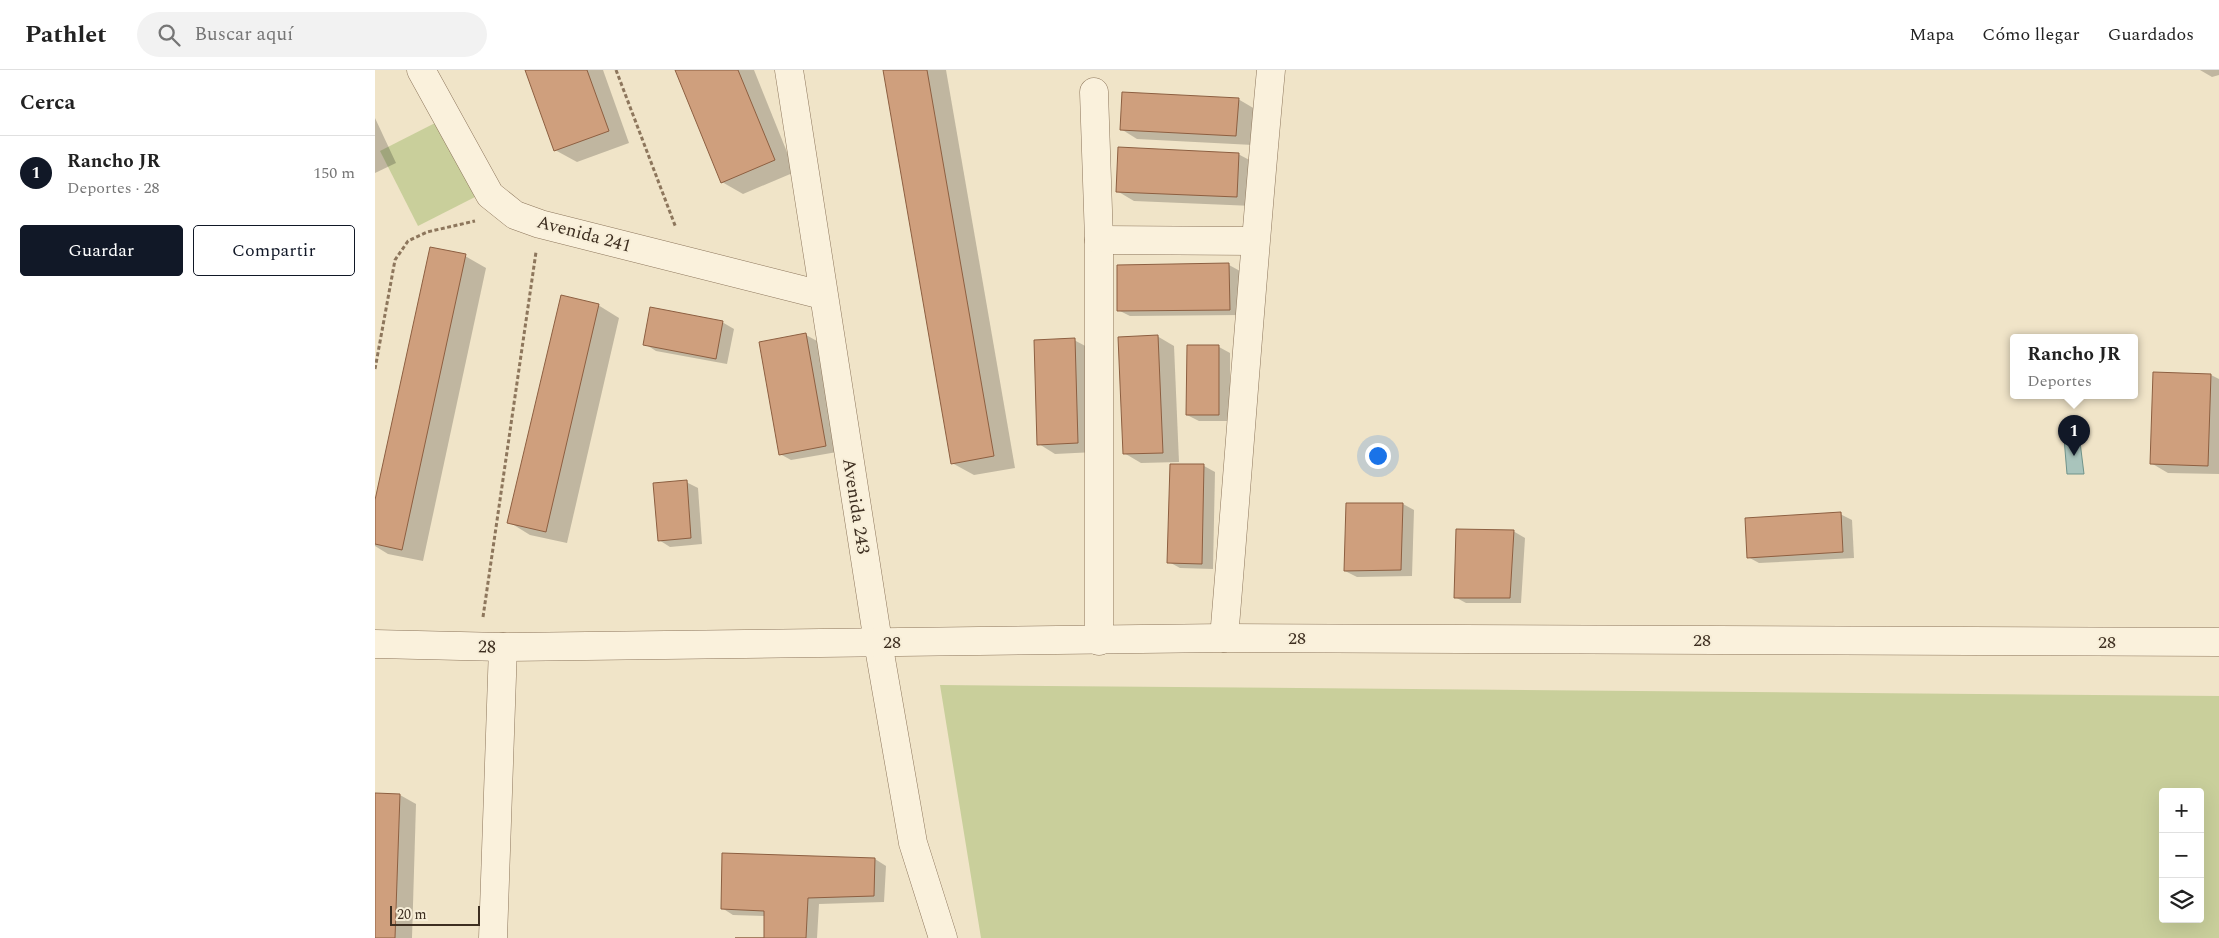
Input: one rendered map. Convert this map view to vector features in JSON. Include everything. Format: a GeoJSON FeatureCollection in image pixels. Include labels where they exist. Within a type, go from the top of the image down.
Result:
{"type":"FeatureCollection","features":[{"type":"Feature","properties":{"kind":"street","name":"Avenida 241"},"geometry":{"type":"LineString","coordinates":[[421,70],[490,195],[528,220],[822,295]]}},
{"type":"Feature","properties":{"kind":"street","name":"Avenida 243"},"geometry":{"type":"LineString","coordinates":[[789,70],[822,295],[878,642],[913,843],[943,938]]}},
{"type":"Feature","properties":{"kind":"street"},"geometry":{"type":"LineString","coordinates":[[1224,638],[1255,241],[1271,70]]}},
{"type":"Feature","properties":{"kind":"street"},"geometry":{"type":"LineString","coordinates":[[1094,92],[1099,240],[1099,640]]}},
{"type":"Feature","properties":{"kind":"street"},"geometry":{"type":"LineString","coordinates":[[1099,240],[1255,241]]}},
{"type":"Feature","properties":{"kind":"street","name":"28"},"geometry":{"type":"LineString","coordinates":[[375,644],[490,647],[1224,638],[2219,642]]}},
{"type":"Feature","properties":{"kind":"street"},"geometry":{"type":"LineString","coordinates":[[490,647],[493,938]]}},
{"type":"Feature","properties":{"kind":"path"},"geometry":{"type":"LineString","coordinates":[[616,70],[688,261]]}},
{"type":"Feature","properties":{"kind":"path"},"geometry":{"type":"LineString","coordinates":[[375,369],[395,260],[408,242],[427,232],[457,224],[528,220],[490,647]]}},
{"type":"Feature","properties":{"kind":"green space"},"geometry":{"type":"Polygon","coordinates":[[[437,122],[475,197],[418,226],[380,151],[437,122]]]}},
{"type":"Feature","properties":{"kind":"green space"},"geometry":{"type":"Polygon","coordinates":[[[940,685],[2219,696],[2219,938],[981,938],[940,685]]]}},
{"type":"Feature","properties":{"kind":"water"},"geometry":{"type":"Polygon","coordinates":[[[2079,434],[2084,474],[2067,474],[2064,438],[2079,434]]]}},
{"type":"Feature","properties":{"kind":"building"},"geometry":{"type":"Polygon","coordinates":[[[525,70],[587,70],[609,131],[554,151],[525,70]]]}},
{"type":"Feature","properties":{"kind":"building"},"geometry":{"type":"Polygon","coordinates":[[[675,70],[738,70],[775,160],[721,183],[675,70]]]}},
{"type":"Feature","properties":{"kind":"building"},"geometry":{"type":"Polygon","coordinates":[[[883,70],[927,70],[994,456],[951,464],[883,70]]]}},
{"type":"Feature","properties":{"kind":"building"},"geometry":{"type":"Polygon","coordinates":[[[1122,92],[1239,98],[1236,136],[1120,130],[1122,92]]]}},
{"type":"Feature","properties":{"kind":"building"},"geometry":{"type":"Polygon","coordinates":[[[1118,147],[1239,153],[1237,197],[1116,192],[1118,147]]]}},
{"type":"Feature","properties":{"kind":"building"},"geometry":{"type":"Polygon","coordinates":[[[430,247],[466,254],[402,550],[375,544],[375,500],[430,247]]]}},
{"type":"Feature","properties":{"kind":"building"},"geometry":{"type":"Polygon","coordinates":[[[1229,263],[1230,310],[1117,311],[1117,265],[1229,263]]]}},
{"type":"Feature","properties":{"kind":"building"},"geometry":{"type":"Polygon","coordinates":[[[561,295],[599,304],[546,532],[507,523],[561,295]]]}},
{"type":"Feature","properties":{"kind":"building"},"geometry":{"type":"Polygon","coordinates":[[[650,307],[723,321],[716,359],[643,345],[650,307]]]}},
{"type":"Feature","properties":{"kind":"building"},"geometry":{"type":"Polygon","coordinates":[[[806,333],[826,446],[779,455],[759,342],[806,333]]]}},
{"type":"Feature","properties":{"kind":"building"},"geometry":{"type":"Polygon","coordinates":[[[1158,335],[1163,453],[1123,454],[1118,337],[1158,335]]]}},
{"type":"Feature","properties":{"kind":"building"},"geometry":{"type":"Polygon","coordinates":[[[1075,338],[1078,443],[1037,445],[1034,340],[1075,338]]]}},
{"type":"Feature","properties":{"kind":"building"},"geometry":{"type":"Polygon","coordinates":[[[1187,345],[1219,345],[1219,415],[1186,415],[1187,345]]]}},
{"type":"Feature","properties":{"kind":"building"},"geometry":{"type":"Polygon","coordinates":[[[2153,372],[2211,374],[2208,466],[2150,464],[2153,372]]]}},
{"type":"Feature","properties":{"kind":"building"},"geometry":{"type":"Polygon","coordinates":[[[1170,464],[1204,464],[1202,564],[1167,563],[1170,464]]]}},
{"type":"Feature","properties":{"kind":"building"},"geometry":{"type":"Polygon","coordinates":[[[687,480],[691,538],[658,541],[653,483],[687,480]]]}},
{"type":"Feature","properties":{"kind":"building"},"geometry":{"type":"Polygon","coordinates":[[[1346,503],[1403,503],[1401,570],[1344,571],[1346,503]]]}},
{"type":"Feature","properties":{"kind":"building"},"geometry":{"type":"Polygon","coordinates":[[[1841,512],[1843,552],[1747,558],[1745,518],[1841,512]]]}},
{"type":"Feature","properties":{"kind":"building"},"geometry":{"type":"Polygon","coordinates":[[[1456,529],[1514,530],[1510,598],[1454,598],[1456,529]]]}},
{"type":"Feature","properties":{"kind":"building"},"geometry":{"type":"Polygon","coordinates":[[[375,793],[400,794],[395,938],[375,938],[375,793]]]}},
{"type":"Feature","properties":{"kind":"building"},"geometry":{"type":"Polygon","coordinates":[[[722,853],[875,858],[874,896],[808,898],[806,938],[764,938],[764,911],[721,909],[722,853]]]}},
{"type":"Feature","properties":{"kind":"place","name":"Rancho JR"},"geometry":{"type":"Point","coordinates":[2074,456]}}]}
